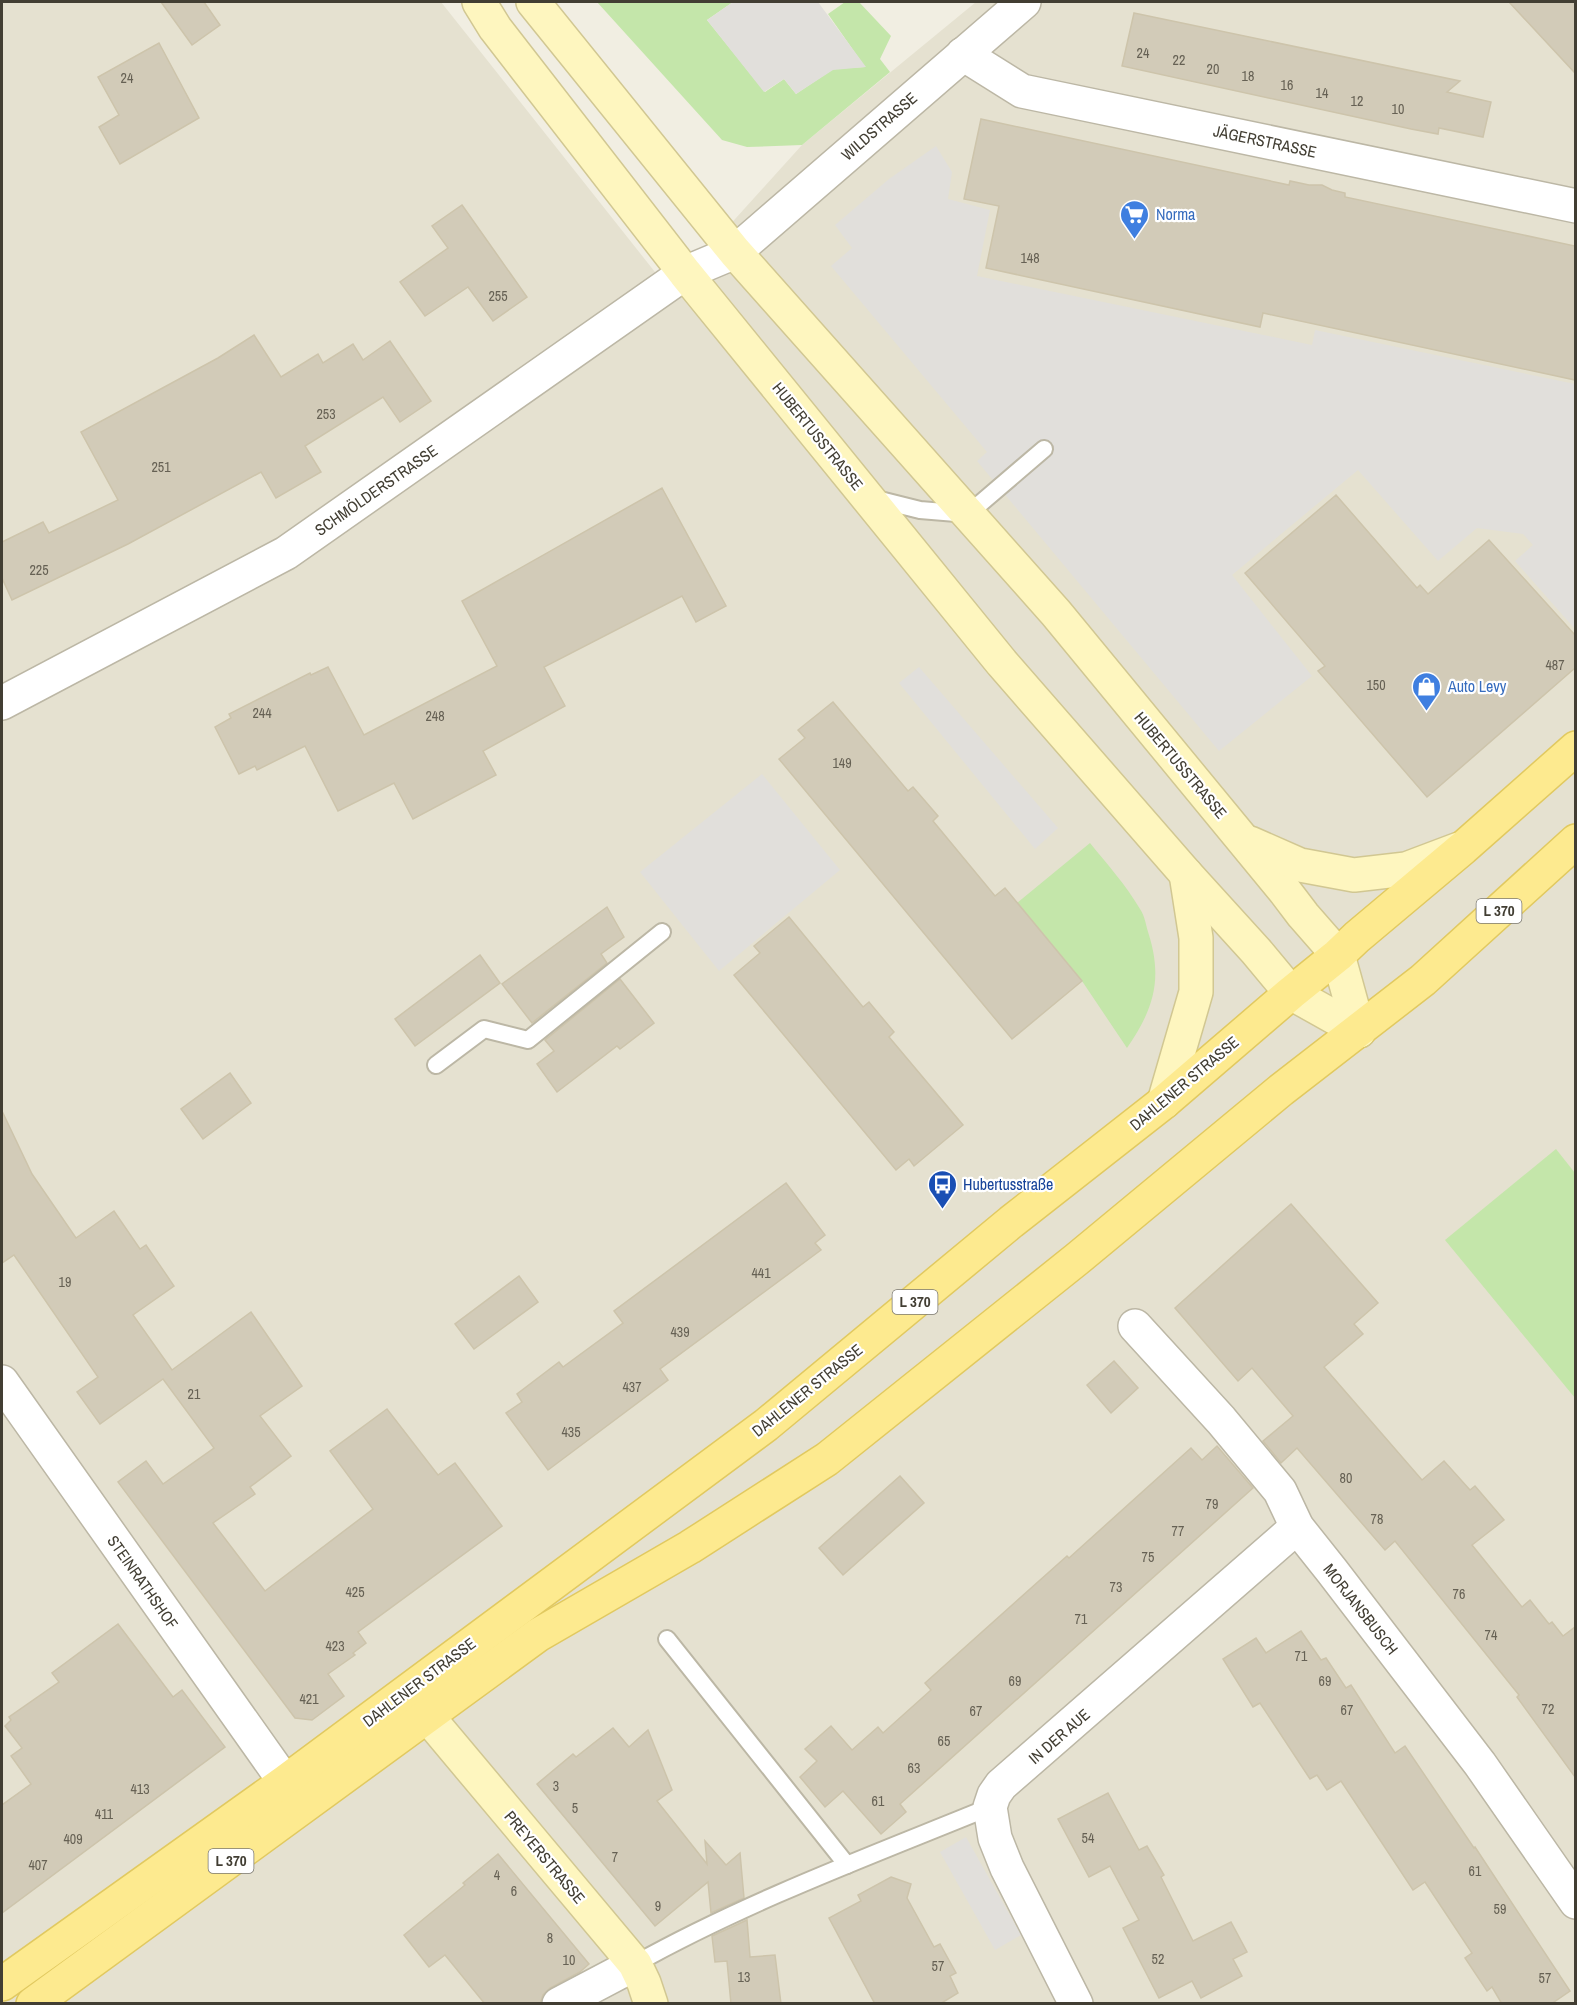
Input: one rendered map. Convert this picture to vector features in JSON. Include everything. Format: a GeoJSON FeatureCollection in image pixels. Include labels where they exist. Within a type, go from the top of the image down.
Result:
{"type":"FeatureCollection","features":[{"type":"Feature","properties":{"kind":"main road","name":"HUBERTUSSTRASSE"},"geometry":{"type":"LineString","coordinates":[[479,2],[495,28],[685,273],[1002,663],[1291,993],[1359,1031]]}},
{"type":"Feature","properties":{"kind":"main road","name":"HUBERTUSSTRASSE"},"geometry":{"type":"LineString","coordinates":[[534,2],[735,252],[1056,613],[1338,955],[1359,1031]]}},
{"type":"Feature","properties":{"kind":"main road","name":"DAHLENER STRASSE"},"geometry":{"type":"LineString","coordinates":[[2,1984],[285,1782],[766,1425],[1011,1222],[1164,1102],[1463,848],[1575,748]]}},
{"type":"Feature","properties":{"kind":"main road"},"geometry":{"type":"LineString","coordinates":[[1243,840],[1300,865],[1354,875],[1406,869],[1463,848]]}},
{"type":"Feature","properties":{"kind":"main road","name":"DAHLENER STRASSE"},"geometry":{"type":"LineString","coordinates":[[33,2004],[538,1635],[690,1547],[827,1459],[1077,1259],[1281,1089],[1423,980],[1575,841]]}},
{"type":"Feature","properties":{"kind":"main road"},"geometry":{"type":"LineString","coordinates":[[1164,1102],[1196,992],[1196,938],[1186,874]]}},
{"type":"Feature","properties":{"kind":"main road","name":"PREYERSTRASSE"},"geometry":{"type":"LineString","coordinates":[[428,1717],[635,1965],[651,2004]]}},
{"type":"Feature","properties":{"kind":"street","name":"WILDSTRASSE"},"geometry":{"type":"LineString","coordinates":[[735,252],[1024,2]]}},
{"type":"Feature","properties":{"kind":"street","name":"JÄGERSTRASSE"},"geometry":{"type":"LineString","coordinates":[[963,54],[1022,91],[1575,206]]}},
{"type":"Feature","properties":{"kind":"street","name":"SCHMÖLDERSTRASSE"},"geometry":{"type":"LineString","coordinates":[[2,703],[286,553],[685,273],[735,252]]}},
{"type":"Feature","properties":{"kind":"street","name":"MORJANSBUSCH"},"geometry":{"type":"LineString","coordinates":[[1135,1326],[1221,1420],[1280,1491],[1297,1527],[1480,1764],[1575,1902]]}},
{"type":"Feature","properties":{"kind":"street","name":"STEINRATHSHOF"},"geometry":{"type":"LineString","coordinates":[[2,1382],[285,1782]]}},
{"type":"Feature","properties":{"kind":"street","name":"IN DER AUE"},"geometry":{"type":"LineString","coordinates":[[990,1807],[1001,1785],[1297,1527]]}},
{"type":"Feature","properties":{"kind":"street"},"geometry":{"type":"LineString","coordinates":[[990,1807],[995,1838],[1007,1868],[1076,2004]]}},
{"type":"Feature","properties":{"kind":"street"},"geometry":{"type":"LineString","coordinates":[[559,2004],[635,1965]]}},
{"type":"Feature","properties":{"kind":"lane"},"geometry":{"type":"LineString","coordinates":[[867,496],[920,510],[968,514],[1044,449]]}},
{"type":"Feature","properties":{"kind":"lane"},"geometry":{"type":"LineString","coordinates":[[436,1065],[484,1029],[528,1040],[662,932]]}},
{"type":"Feature","properties":{"kind":"lane"},"geometry":{"type":"LineString","coordinates":[[667,1639],[848,1865]]}},
{"type":"Feature","properties":{"kind":"lane"},"geometry":{"type":"LineString","coordinates":[[635,1965],[687,1935],[848,1865],[990,1807]]}},
{"type":"Feature","properties":{"kind":"shaded area"},"geometry":{"type":"Polygon","coordinates":[[[2,2],[441,2],[670,291],[802,145],[976,2],[1575,2],[1575,2003],[2,2004],[2,2]]]}},
{"type":"Feature","properties":{"kind":"shaded area"},"geometry":{"type":"Polygon","coordinates":[[[733,2],[818,2],[866,67],[833,70],[796,94],[784,79],[764,92],[707,20],[733,2]]]}},
{"type":"Feature","properties":{"kind":"shaded area"},"geometry":{"type":"Polygon","coordinates":[[[936,146],[952,172],[948,199],[990,210],[977,276],[1312,345],[1315,330],[1575,384],[1575,629],[1515,561],[1533,545],[1523,534],[1477,528],[1438,561],[1358,470],[1232,575],[1312,676],[1219,751],[977,461],[987,452],[831,266],[852,248],[835,225],[889,179],[936,146]]]}},
{"type":"Feature","properties":{"kind":"shaded area"},"geometry":{"type":"Polygon","coordinates":[[[919,667],[1058,828],[1035,849],[899,683],[919,667]]]}},
{"type":"Feature","properties":{"kind":"shaded area"},"geometry":{"type":"Polygon","coordinates":[[[762,774],[840,870],[719,971],[640,872],[762,774]]]}},
{"type":"Feature","properties":{"kind":"shaded area"},"geometry":{"type":"Polygon","coordinates":[[[966,1837],[1021,1935],[995,1950],[940,1852],[966,1837]]]}},
{"type":"Feature","properties":{"kind":"green space"},"geometry":{"type":"Polygon","coordinates":[[[597,2],[733,2],[707,20],[765,92],[784,79],[796,94],[833,69],[865,67],[828,14],[845,2],[859,2],[891,36],[880,59],[890,72],[802,145],[747,147],[722,140],[597,2]]]}},
{"type":"Feature","properties":{"kind":"green space"},"geometry":{"type":"Polygon","coordinates":[[[1090,843],[1123,883],[1142,912],[1153,952],[1155,981],[1153,995],[1143,1021],[1127,1048],[1082,981],[1017,903],[1090,843]]]}},
{"type":"Feature","properties":{"kind":"green space"},"geometry":{"type":"Polygon","coordinates":[[[1556,1149],[1575,1173],[1575,1398],[1445,1240],[1556,1149]]]}},
{"type":"Feature","properties":{"kind":"building"},"geometry":{"type":"Polygon","coordinates":[[[161,2],[204,2],[220,25],[192,45],[161,2]]]}},
{"type":"Feature","properties":{"kind":"building"},"geometry":{"type":"Polygon","coordinates":[[[1509,2],[1575,2],[1575,73],[1509,2]]]}},
{"type":"Feature","properties":{"kind":"building"},"geometry":{"type":"Polygon","coordinates":[[[1134,13],[1460,81],[1447,92],[1491,102],[1483,137],[1439,128],[1438,134],[1411,129],[1122,66],[1134,13]]]}},
{"type":"Feature","properties":{"kind":"building"},"geometry":{"type":"Polygon","coordinates":[[[159,43],[199,118],[120,164],[99,127],[119,115],[98,77],[159,43]]]}},
{"type":"Feature","properties":{"kind":"building"},"geometry":{"type":"Polygon","coordinates":[[[981,119],[1289,185],[1290,181],[1322,185],[1345,193],[1345,197],[1575,246],[1575,380],[1263,313],[1260,327],[986,268],[999,206],[964,199],[981,119]]]}},
{"type":"Feature","properties":{"kind":"building"},"geometry":{"type":"Polygon","coordinates":[[[462,205],[527,297],[493,321],[468,287],[425,316],[400,282],[448,248],[432,226],[462,205]]]}},
{"type":"Feature","properties":{"kind":"building"},"geometry":{"type":"Polygon","coordinates":[[[254,335],[281,377],[318,354],[323,363],[353,344],[363,360],[390,341],[431,401],[400,422],[383,397],[305,446],[321,472],[276,498],[261,472],[128,544],[12,600],[2,578],[2,542],[43,522],[49,533],[118,500],[81,432],[218,358],[254,335]]]}},
{"type":"Feature","properties":{"kind":"building"},"geometry":{"type":"Polygon","coordinates":[[[662,488],[726,606],[696,622],[682,596],[544,667],[565,706],[483,751],[496,775],[413,819],[394,783],[338,811],[305,746],[257,770],[255,766],[239,774],[215,727],[231,718],[229,714],[310,673],[311,675],[328,667],[364,735],[497,666],[462,601],[662,488]]]}},
{"type":"Feature","properties":{"kind":"building"},"geometry":{"type":"Polygon","coordinates":[[[1336,495],[1417,588],[1420,585],[1428,594],[1489,540],[1575,635],[1575,668],[1427,797],[1318,671],[1325,666],[1245,573],[1336,495]]]}},
{"type":"Feature","properties":{"kind":"building"},"geometry":{"type":"Polygon","coordinates":[[[833,702],[908,791],[913,787],[938,816],[933,821],[995,896],[1005,888],[1082,981],[1012,1039],[779,759],[805,738],[798,730],[833,702]]]}},
{"type":"Feature","properties":{"kind":"building"},"geometry":{"type":"Polygon","coordinates":[[[607,907],[624,937],[601,954],[607,963],[532,1023],[502,984],[607,907]]]}},
{"type":"Feature","properties":{"kind":"building"},"geometry":{"type":"Polygon","coordinates":[[[789,917],[863,1007],[869,1002],[894,1032],[889,1037],[963,1125],[914,1166],[909,1159],[896,1170],[734,975],[760,953],[754,946],[789,917]]]}},
{"type":"Feature","properties":{"kind":"building"},"geometry":{"type":"Polygon","coordinates":[[[480,955],[500,983],[415,1046],[395,1019],[480,955]]]}},
{"type":"Feature","properties":{"kind":"building"},"geometry":{"type":"Polygon","coordinates":[[[620,979],[654,1023],[620,1049],[617,1046],[557,1092],[537,1064],[554,1051],[545,1040],[620,979]]]}},
{"type":"Feature","properties":{"kind":"building"},"geometry":{"type":"Polygon","coordinates":[[[230,1073],[251,1103],[203,1139],[181,1109],[230,1073]]]}},
{"type":"Feature","properties":{"kind":"building"},"geometry":{"type":"Polygon","coordinates":[[[2,1111],[32,1174],[76,1238],[114,1211],[140,1249],[146,1245],[174,1286],[133,1315],[172,1370],[251,1312],[302,1386],[260,1416],[291,1456],[250,1487],[255,1494],[213,1523],[265,1591],[373,1509],[330,1451],[387,1409],[438,1475],[455,1463],[502,1526],[358,1632],[366,1643],[353,1653],[355,1655],[328,1674],[344,1696],[312,1720],[295,1718],[118,1482],[146,1461],[163,1484],[214,1448],[163,1379],[100,1424],[77,1392],[98,1377],[14,1255],[2,1263],[2,1111]]]}},
{"type":"Feature","properties":{"kind":"building"},"geometry":{"type":"Polygon","coordinates":[[[786,1183],[825,1235],[815,1243],[821,1250],[660,1369],[668,1380],[548,1470],[506,1413],[522,1402],[517,1394],[559,1362],[563,1367],[623,1323],[614,1311],[786,1183]]]}},
{"type":"Feature","properties":{"kind":"building"},"geometry":{"type":"Polygon","coordinates":[[[1291,1204],[1378,1303],[1354,1324],[1363,1334],[1324,1367],[1422,1480],[1444,1461],[1470,1490],[1475,1486],[1504,1520],[1472,1545],[1522,1607],[1530,1600],[1549,1624],[1552,1622],[1563,1636],[1575,1627],[1575,1777],[1517,1697],[1519,1695],[1395,1541],[1385,1550],[1297,1448],[1281,1463],[1263,1441],[1293,1416],[1252,1368],[1238,1381],[1175,1308],[1291,1204]]]}},
{"type":"Feature","properties":{"kind":"building"},"geometry":{"type":"Polygon","coordinates":[[[519,1276],[538,1302],[474,1349],[455,1324],[519,1276]]]}},
{"type":"Feature","properties":{"kind":"building"},"geometry":{"type":"Polygon","coordinates":[[[1114,1361],[1138,1388],[1111,1413],[1087,1385],[1114,1361]]]}},
{"type":"Feature","properties":{"kind":"building"},"geometry":{"type":"Polygon","coordinates":[[[1217,1446],[1253,1488],[900,1804],[906,1812],[881,1834],[843,1791],[825,1807],[800,1777],[817,1761],[805,1749],[831,1726],[852,1750],[878,1727],[883,1733],[931,1690],[925,1683],[1191,1448],[1202,1460],[1217,1446]]]}},
{"type":"Feature","properties":{"kind":"building"},"geometry":{"type":"Polygon","coordinates":[[[900,1476],[924,1503],[843,1575],[819,1548],[900,1476]]]}},
{"type":"Feature","properties":{"kind":"building"},"geometry":{"type":"Polygon","coordinates":[[[118,1624],[173,1697],[182,1690],[225,1747],[2,1913],[2,1805],[31,1784],[11,1756],[22,1748],[5,1726],[11,1720],[9,1717],[59,1682],[52,1673],[118,1624]]]}},
{"type":"Feature","properties":{"kind":"building"},"geometry":{"type":"Polygon","coordinates":[[[1301,1631],[1321,1660],[1326,1658],[1346,1688],[1351,1685],[1395,1753],[1405,1746],[1570,1991],[1551,2004],[1502,2004],[1492,1987],[1487,1991],[1465,1958],[1472,1953],[1425,1882],[1413,1890],[1341,1781],[1327,1790],[1317,1775],[1310,1779],[1260,1703],[1253,1707],[1223,1659],[1256,1638],[1266,1653],[1301,1631]]]}},
{"type":"Feature","properties":{"kind":"building"},"geometry":{"type":"Polygon","coordinates":[[[613,1728],[629,1747],[648,1730],[672,1790],[657,1801],[707,1864],[705,1841],[726,1865],[740,1853],[744,1898],[711,1913],[708,1882],[655,1926],[537,1784],[573,1754],[576,1757],[613,1728]]]}},
{"type":"Feature","properties":{"kind":"building"},"geometry":{"type":"Polygon","coordinates":[[[1108,1793],[1139,1850],[1147,1846],[1164,1875],[1161,1877],[1193,1941],[1231,1922],[1247,1952],[1233,1959],[1242,1976],[1201,1998],[1192,1981],[1159,1998],[1123,1928],[1139,1920],[1110,1866],[1089,1877],[1058,1819],[1108,1793]]]}},
{"type":"Feature","properties":{"kind":"building"},"geometry":{"type":"Polygon","coordinates":[[[498,1854],[589,1964],[580,1972],[550,1988],[543,1995],[540,2004],[485,2004],[445,1955],[429,1967],[404,1935],[465,1885],[463,1883],[498,1854]]]}},
{"type":"Feature","properties":{"kind":"building"},"geometry":{"type":"Polygon","coordinates":[[[891,1877],[911,1884],[907,1898],[934,1947],[940,1944],[956,1973],[950,1976],[958,1993],[940,2004],[875,2004],[829,1918],[861,1901],[858,1895],[891,1877]]]}},
{"type":"Feature","properties":{"kind":"building"},"geometry":{"type":"Polygon","coordinates":[[[747,1920],[750,1957],[775,1955],[781,2004],[731,2004],[727,1961],[715,1962],[712,1936],[747,1920]]]}},
{"type":"Feature","properties":{"kind":"place","name":"Norma"},"geometry":{"type":"Point","coordinates":[1135,240]}},
{"type":"Feature","properties":{"kind":"place","name":"Auto Levy"},"geometry":{"type":"Point","coordinates":[1427,712]}},
{"type":"Feature","properties":{"kind":"place","name":"Hubertusstraße"},"geometry":{"type":"Point","coordinates":[942,1210]}}]}
